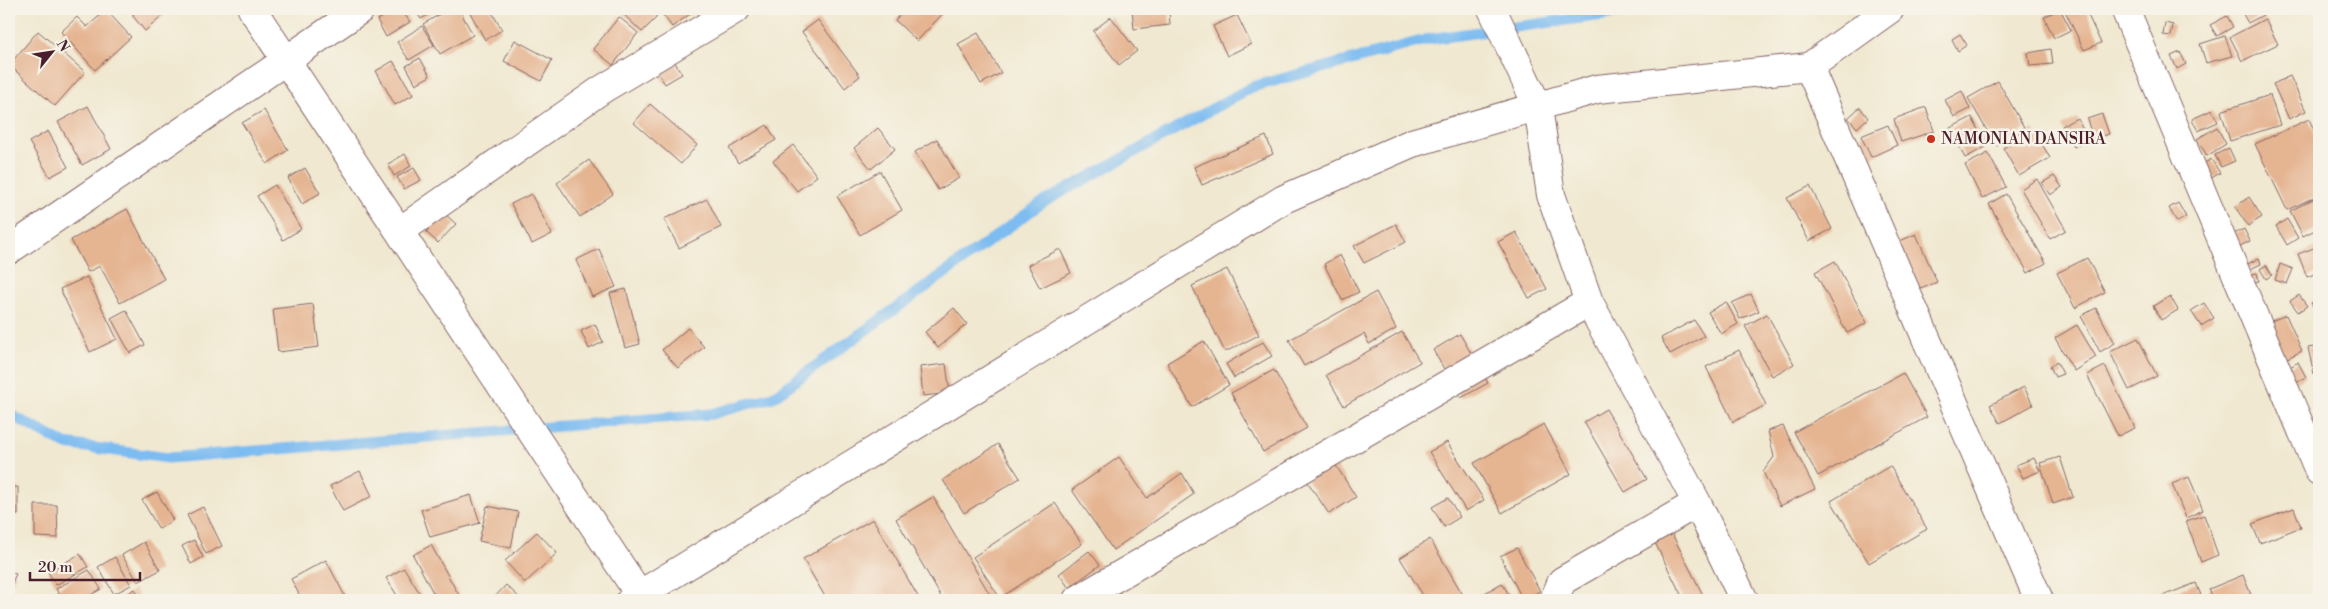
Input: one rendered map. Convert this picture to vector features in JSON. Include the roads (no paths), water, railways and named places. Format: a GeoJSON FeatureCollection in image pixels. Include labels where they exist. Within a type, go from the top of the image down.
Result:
{"type":"FeatureCollection","features":[{"type":"Feature","properties":{"kind":"street"},"geometry":{"type":"LineString","coordinates":[[252,9],[554,466],[635,597],[1284,199],[1412,143],[1597,89],[1809,67],[1890,9]]}},
{"type":"Feature","properties":{"kind":"street"},"geometry":{"type":"LineString","coordinates":[[9,250],[361,9]]}},
{"type":"Feature","properties":{"kind":"street"},"geometry":{"type":"LineString","coordinates":[[400,231],[601,90],[736,9]]}},
{"type":"Feature","properties":{"kind":"street"},"geometry":{"type":"LineString","coordinates":[[1492,9],[1538,107],[1550,195],[1589,302],[1697,503],[1744,600]]}},
{"type":"Feature","properties":{"kind":"street"},"geometry":{"type":"LineString","coordinates":[[2126,9],[2319,471]]}},
{"type":"Feature","properties":{"kind":"street"},"geometry":{"type":"LineString","coordinates":[[1809,67],[2039,600]]}},
{"type":"Feature","properties":{"kind":"street"},"geometry":{"type":"LineString","coordinates":[[1077,600],[1589,302]]}},
{"type":"Feature","properties":{"kind":"street"},"geometry":{"type":"LineString","coordinates":[[1554,600],[1562,581],[1697,503]]}},
{"type":"Feature","properties":{"kind":"waterway"},"geometry":{"type":"LineString","coordinates":[[9,414],[65,444],[168,458],[711,414],[773,397],[1042,203],[1252,87],[1429,39],[1646,9]]}},
{"type":"Feature","properties":{"kind":"place","name":"NAMONIAN DANSIRA"},"geometry":{"type":"Point","coordinates":[1931,139]}}]}
